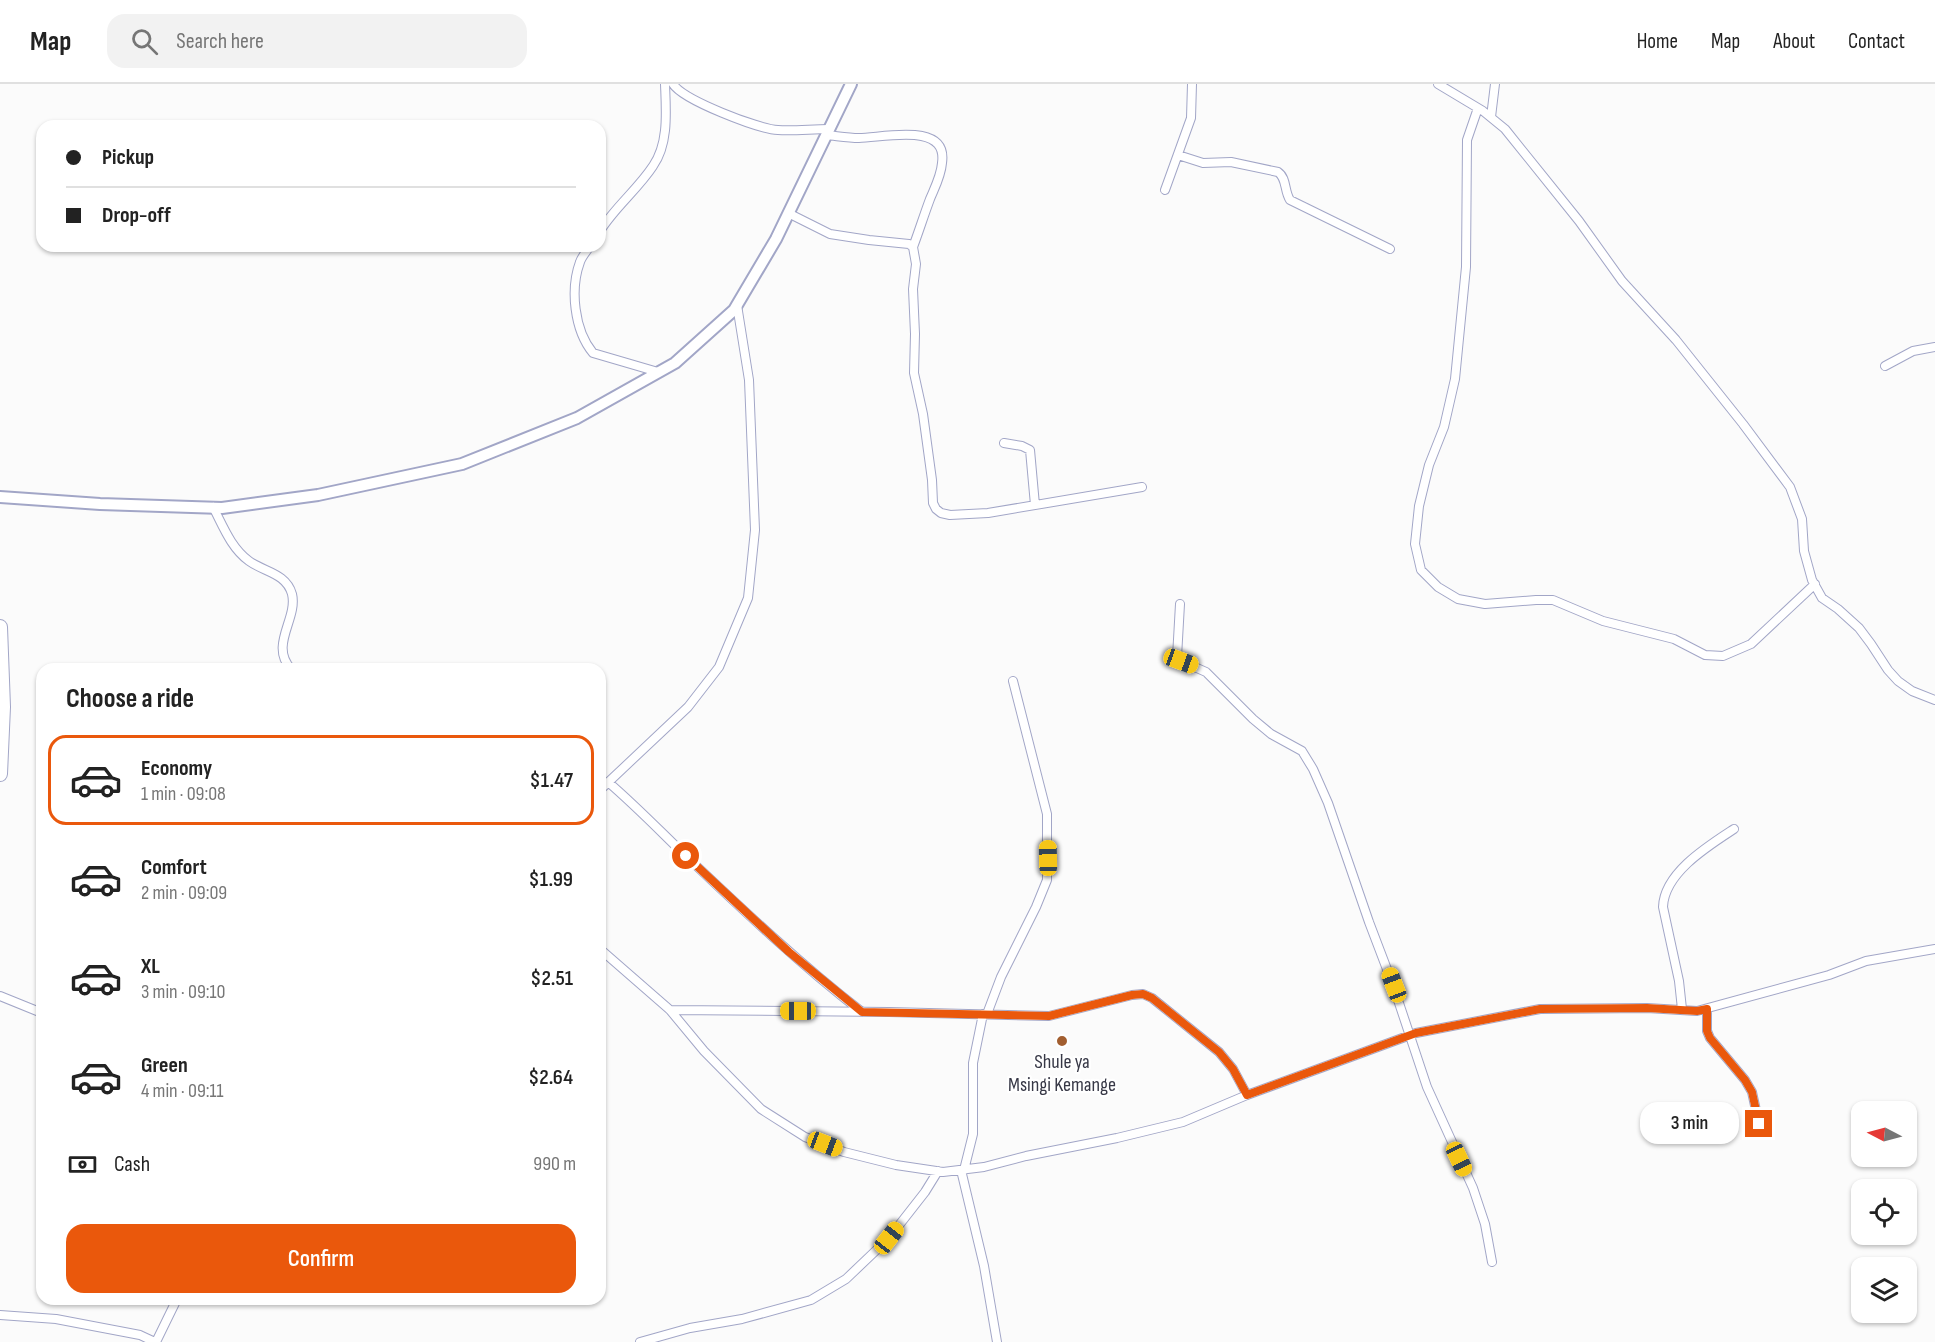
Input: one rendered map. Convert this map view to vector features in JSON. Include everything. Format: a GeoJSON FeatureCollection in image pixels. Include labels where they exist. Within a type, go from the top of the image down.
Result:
{"type":"FeatureCollection","features":[{"type":"Feature","properties":{"kind":"highway"},"geometry":{"type":"LineString","coordinates":[[0,627],[3,707],[0,774]]}},
{"type":"Feature","properties":{"kind":"main road"},"geometry":{"type":"LineString","coordinates":[[0,497],[100,504],[213,507],[318,495],[462,464],[577,418],[675,363],[734,310],[776,239],[850,84]]}},
{"type":"Feature","properties":{"kind":"street"},"geometry":{"type":"LineString","coordinates":[[606,222],[655,164],[664,138],[665,84]]}},
{"type":"Feature","properties":{"kind":"street"},"geometry":{"type":"LineString","coordinates":[[673,84],[683,94],[749,124],[777,130],[827,132],[859,138],[908,134],[928,137],[942,150],[939,176],[913,247],[916,264],[913,289],[914,373],[928,444],[933,503],[936,509],[950,515],[988,513],[1142,487]]}},
{"type":"Feature","properties":{"kind":"street"},"geometry":{"type":"LineString","coordinates":[[1165,190],[1191,118],[1192,84]]}},
{"type":"Feature","properties":{"kind":"street"},"geometry":{"type":"LineString","coordinates":[[1438,84],[1478,108],[1504,129],[1579,221],[1622,281],[1676,340],[1790,487],[1802,519],[1804,552],[1822,598],[1859,628],[1898,681],[1935,700]]}},
{"type":"Feature","properties":{"kind":"street"},"geometry":{"type":"LineString","coordinates":[[1491,117],[1495,84]]}},
{"type":"Feature","properties":{"kind":"street"},"geometry":{"type":"LineString","coordinates":[[1478,108],[1467,140],[1466,267],[1455,379],[1444,427],[1429,465],[1419,506],[1415,544],[1421,570],[1438,587],[1458,598],[1485,604],[1553,600],[1603,621],[1674,639],[1705,655],[1723,656],[1751,644],[1815,584]]}},
{"type":"Feature","properties":{"kind":"street"},"geometry":{"type":"LineString","coordinates":[[1178,155],[1203,163],[1231,162],[1278,172],[1284,178],[1290,200],[1390,249]]}},
{"type":"Feature","properties":{"kind":"street"},"geometry":{"type":"LineString","coordinates":[[788,213],[830,234],[909,244],[913,247]]}},
{"type":"Feature","properties":{"kind":"street"},"geometry":{"type":"LineString","coordinates":[[586,252],[581,261],[575,286],[577,310],[586,345],[593,353],[658,372]]}},
{"type":"Feature","properties":{"kind":"street"},"geometry":{"type":"LineString","coordinates":[[737,305],[749,380],[755,530],[748,598],[718,667],[688,706],[608,782],[789,952],[862,1012]]}},
{"type":"Feature","properties":{"kind":"street"},"geometry":{"type":"LineString","coordinates":[[1885,366],[1913,351],[1935,347]]}},
{"type":"Feature","properties":{"kind":"street"},"geometry":{"type":"LineString","coordinates":[[1004,443],[1030,450],[1035,505]]}},
{"type":"Feature","properties":{"kind":"street"},"geometry":{"type":"LineString","coordinates":[[213,507],[231,541],[249,561],[277,575],[287,583],[292,593],[293,604],[282,641],[286,663]]}},
{"type":"Feature","properties":{"kind":"street"},"geometry":{"type":"LineString","coordinates":[[1180,604],[1177,657],[1206,672],[1271,734],[1302,751],[1313,769],[1328,803],[1427,1087],[1473,1188],[1485,1224],[1492,1262]]}},
{"type":"Feature","properties":{"kind":"street"},"geometry":{"type":"LineString","coordinates":[[997,1342],[984,1266],[963,1170],[973,1134],[973,1063],[985,1014],[1047,880],[1047,814],[1013,681]]}},
{"type":"Feature","properties":{"kind":"street"},"geometry":{"type":"LineString","coordinates":[[1682,1009],[1679,981],[1663,907],[1664,898],[1667,888],[1695,854],[1734,828]]}},
{"type":"Feature","properties":{"kind":"street"},"geometry":{"type":"LineString","coordinates":[[606,954],[670,1010],[704,1051],[761,1109],[805,1137],[844,1152],[896,1165],[938,1171],[984,1167],[1183,1122],[1247,1095],[1410,1035],[1540,1009],[1682,1009],[1697,1011],[1829,975],[1866,961],[1935,949]]}},
{"type":"Feature","properties":{"kind":"street"},"geometry":{"type":"LineString","coordinates":[[670,1010],[1049,1016],[1143,994],[1152,998],[1219,1052],[1233,1069],[1247,1095]]}},
{"type":"Feature","properties":{"kind":"street"},"geometry":{"type":"LineString","coordinates":[[0,996],[36,1011]]}},
{"type":"Feature","properties":{"kind":"street"},"geometry":{"type":"LineString","coordinates":[[1707,1009],[1707,1031],[1710,1038],[1745,1080],[1752,1092],[1759,1124]]}},
{"type":"Feature","properties":{"kind":"street"},"geometry":{"type":"LineString","coordinates":[[640,1342],[811,1300],[846,1279],[889,1238],[925,1192],[938,1171]]}},
{"type":"Feature","properties":{"kind":"street"},"geometry":{"type":"LineString","coordinates":[[0,1315],[56,1319],[140,1335],[156,1342],[174,1305]]}},
{"type":"Feature","properties":{"kind":"place","name":"Shule ya Msingi Kemange"},"geometry":{"type":"Point","coordinates":[1062,1041]}},
{"type":"Feature","properties":{"kind":"route"},"geometry":{"type":"LineString","coordinates":[[686,856],[789,952],[862,1012],[1049,1016],[1143,994],[1173,1014],[1219,1052],[1233,1069],[1247,1095],[1416,1033],[1540,1009],[1647,1008],[1697,1011],[1707,1009],[1706,1024],[1710,1038],[1745,1080],[1752,1092],[1759,1124]]}}]}
